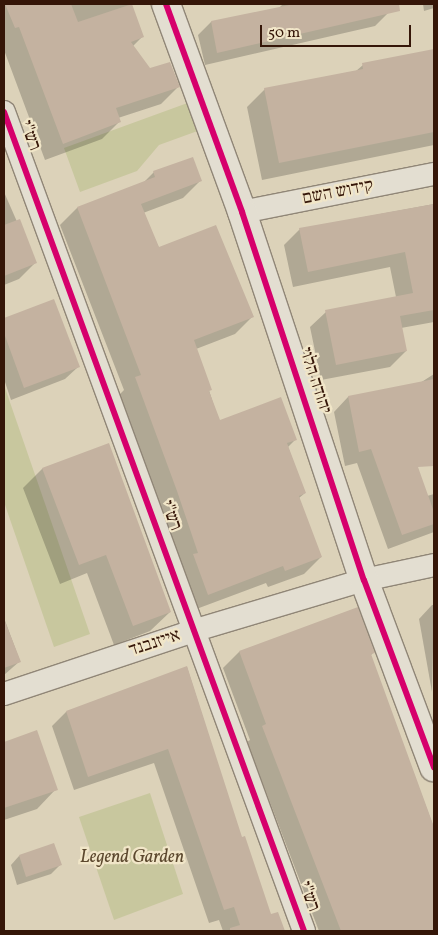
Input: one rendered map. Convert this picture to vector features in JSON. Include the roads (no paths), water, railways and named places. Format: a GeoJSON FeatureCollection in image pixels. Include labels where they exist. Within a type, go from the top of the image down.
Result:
{"type":"FeatureCollection","features":[{"type":"Feature","properties":{"kind":"street","name":"יהודה הלוי"},"geometry":{"type":"LineString","coordinates":[[166,4],[242,212],[364,580],[434,767]]}},
{"type":"Feature","properties":{"kind":"street","name":"רש\"י"},"geometry":{"type":"LineString","coordinates":[[4,112],[196,630],[304,931]]}},
{"type":"Feature","properties":{"kind":"street","name":"קידוש השם"},"geometry":{"type":"LineString","coordinates":[[242,212],[434,174]]}},
{"type":"Feature","properties":{"kind":"street","name":"אייזנבנד"},"geometry":{"type":"LineString","coordinates":[[4,694],[196,630],[364,580],[434,565]]}},
{"type":"Feature","properties":{"kind":"park label","name":"Legend Garden"},"geometry":{"type":"Point","coordinates":[132,858]}}]}
